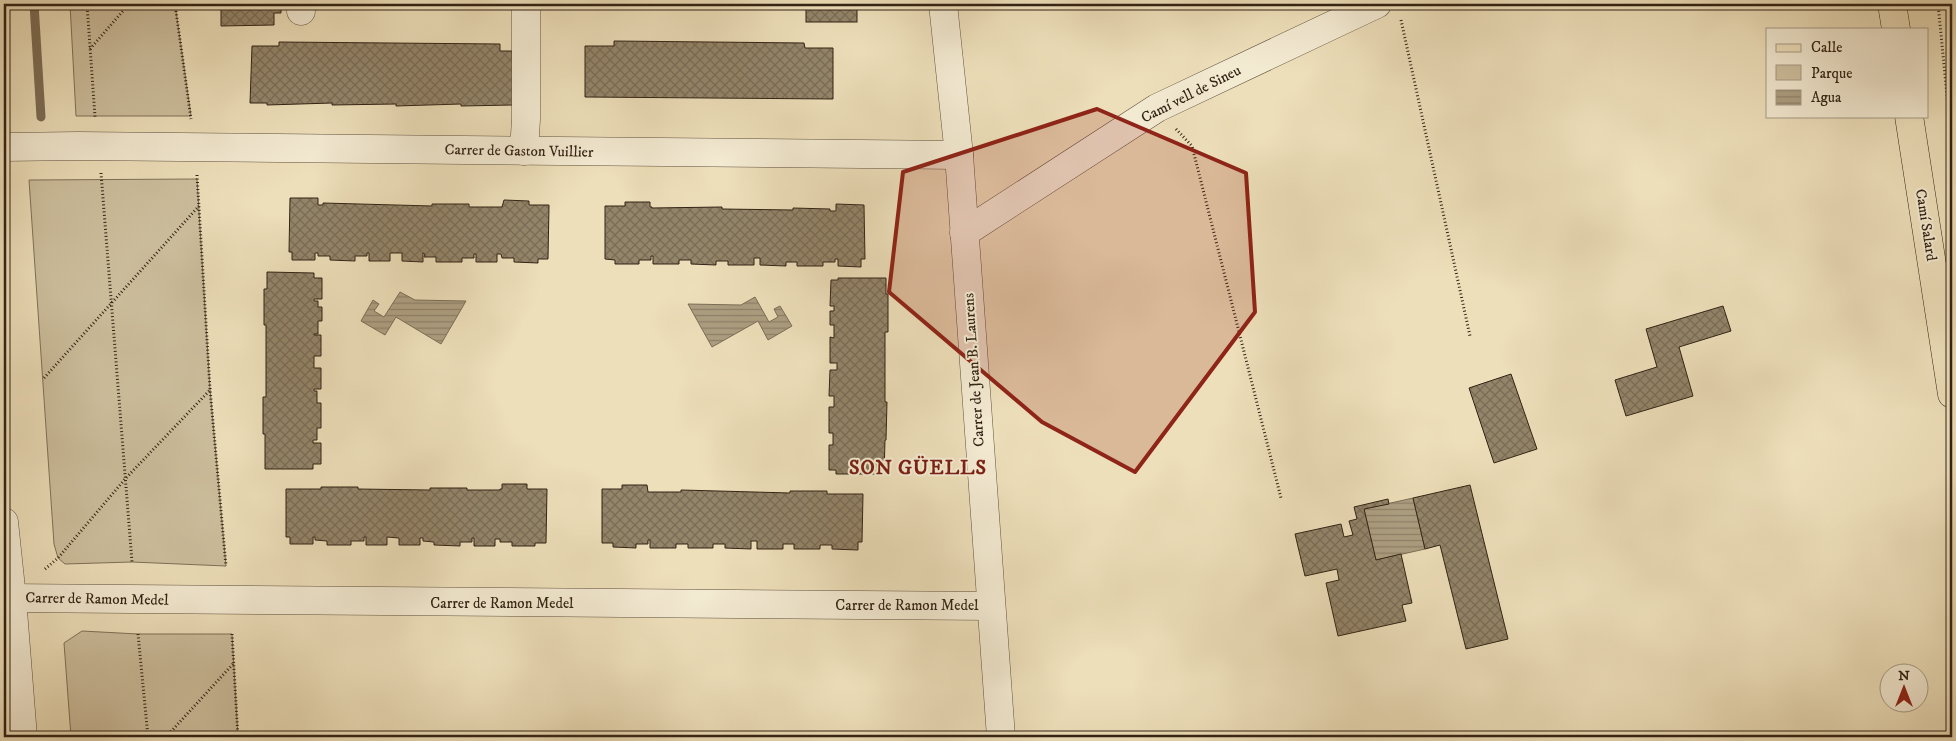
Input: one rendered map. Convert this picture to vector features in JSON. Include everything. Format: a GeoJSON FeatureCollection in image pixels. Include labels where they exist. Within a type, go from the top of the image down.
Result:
{"type":"FeatureCollection","features":[{"type":"Feature","properties":{"kind":"main road"},"geometry":{"type":"LineString","coordinates":[[1892,4],[1896,28]]}},
{"type":"Feature","properties":{"kind":"main road","name":"Camí Salard"},"geometry":{"type":"LineString","coordinates":[[1909,118],[1946,325],[1952,394]]}},
{"type":"Feature","properties":{"kind":"street"},"geometry":{"type":"LineString","coordinates":[[524,151],[526,119],[526,4]]}},
{"type":"Feature","properties":{"kind":"street","name":"Carrer de Jean B. Laurens"},"geometry":{"type":"LineString","coordinates":[[943,4],[959,155],[1001,737]]}},
{"type":"Feature","properties":{"kind":"street","name":"Camí vell de Sineu"},"geometry":{"type":"LineString","coordinates":[[964,233],[1157,108],[1388,8]]}},
{"type":"Feature","properties":{"kind":"street","name":"Carrer de Gaston Vuillier"},"geometry":{"type":"LineString","coordinates":[[88,147],[959,155]]}},
{"type":"Feature","properties":{"kind":"street"},"geometry":{"type":"LineString","coordinates":[[10,148],[88,147]]}},
{"type":"Feature","properties":{"kind":"street"},"geometry":{"type":"LineString","coordinates":[[4,522],[8,598],[23,737]]}},
{"type":"Feature","properties":{"kind":"street","name":"Carrer de Ramon Medel"},"geometry":{"type":"LineString","coordinates":[[8,598],[991,606]]}},
{"type":"Feature","properties":{"kind":"path"},"geometry":{"type":"LineString","coordinates":[[87,4],[90,49],[88,147],[111,304],[132,562]]}},
{"type":"Feature","properties":{"kind":"path"},"geometry":{"type":"LineString","coordinates":[[90,49],[129,4]]}},
{"type":"Feature","properties":{"kind":"path"},"geometry":{"type":"LineString","coordinates":[[175,4],[195,148],[210,389],[226,566]]}},
{"type":"Feature","properties":{"kind":"path"},"geometry":{"type":"LineString","coordinates":[[1938,4],[1952,146]]}},
{"type":"Feature","properties":{"kind":"path"},"geometry":{"type":"LineString","coordinates":[[1388,8],[1470,336]]}},
{"type":"Feature","properties":{"kind":"path"},"geometry":{"type":"LineString","coordinates":[[1157,108],[1192,146],[1281,498]]}},
{"type":"Feature","properties":{"kind":"path"},"geometry":{"type":"LineString","coordinates":[[44,378],[199,206]]}},
{"type":"Feature","properties":{"kind":"path"},"geometry":{"type":"LineString","coordinates":[[8,598],[58,558],[126,478],[210,389]]}},
{"type":"Feature","properties":{"kind":"path"},"geometry":{"type":"LineString","coordinates":[[138,634],[148,737]]}},
{"type":"Feature","properties":{"kind":"path"},"geometry":{"type":"LineString","coordinates":[[232,634],[238,737]]}},
{"type":"Feature","properties":{"kind":"path"},"geometry":{"type":"LineString","coordinates":[[166,737],[233,663]]}},
{"type":"Feature","properties":{"kind":"highlighted area"},"geometry":{"type":"Polygon","coordinates":[[[1097,109],[1246,173],[1255,312],[1135,472],[1042,422],[889,292],[903,172],[1097,109]]]}},
{"type":"Feature","properties":{"kind":"green space"},"geometry":{"type":"Polygon","coordinates":[[[70,4],[175,4],[191,116],[76,116],[70,4]]]}},
{"type":"Feature","properties":{"kind":"green space"},"geometry":{"type":"Polygon","coordinates":[[[197,179],[210,389],[226,566],[132,562],[65,564],[58,558],[54,544],[29,180],[197,179]]]}},
{"type":"Feature","properties":{"kind":"green space"},"geometry":{"type":"Polygon","coordinates":[[[82,631],[138,634],[232,634],[238,737],[71,737],[64,643],[82,631]]]}},
{"type":"Feature","properties":{"kind":"water"},"geometry":{"type":"Polygon","coordinates":[[[400,292],[415,300],[466,301],[441,344],[396,317],[385,335],[361,321],[373,300],[379,304],[374,311],[384,317],[400,292]]]}},
{"type":"Feature","properties":{"kind":"water"},"geometry":{"type":"Polygon","coordinates":[[[755,297],[769,322],[778,317],[774,309],[780,306],[792,326],[768,340],[758,321],[712,347],[688,304],[741,305],[755,297]]]}},
{"type":"Feature","properties":{"kind":"water"},"geometry":{"type":"Polygon","coordinates":[[[1413,498],[1425,549],[1376,560],[1364,509],[1413,498]]]}},
{"type":"Feature","properties":{"kind":"building"},"geometry":{"type":"Polygon","coordinates":[[[219,4],[281,4],[281,13],[274,13],[274,25],[221,26],[221,8],[219,8],[219,4]]]}},
{"type":"Feature","properties":{"kind":"building"},"geometry":{"type":"Polygon","coordinates":[[[806,4],[857,4],[857,22],[806,22],[806,4]]]}},
{"type":"Feature","properties":{"kind":"building"},"geometry":{"type":"Polygon","coordinates":[[[614,41],[804,43],[805,48],[833,48],[833,99],[585,97],[585,46],[614,46],[614,41]]]}},
{"type":"Feature","properties":{"kind":"building"},"geometry":{"type":"Polygon","coordinates":[[[279,42],[500,44],[500,51],[512,51],[514,105],[396,106],[396,104],[267,105],[267,103],[250,103],[252,46],[279,46],[279,42]]]}},
{"type":"Feature","properties":{"kind":"building"},"geometry":{"type":"Polygon","coordinates":[[[290,198],[318,198],[318,205],[323,205],[323,203],[432,206],[432,204],[469,204],[469,207],[502,207],[504,200],[529,201],[529,205],[549,205],[548,259],[538,259],[538,263],[514,262],[514,258],[502,258],[501,254],[497,254],[497,262],[476,262],[476,254],[474,254],[474,258],[462,258],[462,262],[436,262],[436,257],[424,257],[425,254],[423,253],[423,262],[402,261],[402,253],[390,253],[390,261],[369,261],[369,253],[367,253],[367,256],[355,256],[355,261],[330,260],[330,256],[318,256],[318,253],[315,253],[315,260],[292,260],[292,252],[289,252],[290,198]]]}},
{"type":"Feature","properties":{"kind":"building"},"geometry":{"type":"Polygon","coordinates":[[[625,202],[650,202],[650,207],[652,208],[722,207],[722,209],[793,210],[793,208],[830,209],[830,211],[836,211],[836,204],[864,205],[865,259],[861,259],[861,267],[838,266],[838,259],[835,259],[835,262],[823,262],[823,266],[797,266],[797,262],[786,262],[786,266],[760,265],[760,258],[754,258],[754,265],[728,265],[728,261],[716,261],[716,265],[691,264],[691,260],[679,260],[679,264],[653,264],[653,256],[651,256],[651,260],[639,260],[639,264],[615,264],[615,260],[605,259],[605,206],[625,206],[625,202]]]}},
{"type":"Feature","properties":{"kind":"building"},"geometry":{"type":"Polygon","coordinates":[[[267,272],[314,273],[314,278],[322,278],[322,299],[314,299],[314,301],[318,301],[318,307],[322,307],[322,321],[318,321],[318,334],[314,334],[321,335],[321,356],[314,356],[314,368],[321,368],[321,389],[314,389],[314,391],[317,391],[317,403],[321,403],[321,428],[317,428],[317,440],[313,440],[313,443],[321,443],[321,464],[313,464],[313,469],[265,469],[265,434],[263,434],[263,397],[266,397],[264,289],[267,289],[267,272]]]}},
{"type":"Feature","properties":{"kind":"building"},"geometry":{"type":"Polygon","coordinates":[[[838,278],[886,278],[888,332],[885,332],[885,402],[887,402],[884,474],[836,474],[836,470],[829,470],[829,445],[833,445],[833,433],[829,433],[829,407],[834,407],[834,396],[829,396],[830,370],[837,370],[837,363],[830,363],[830,337],[834,338],[834,325],[830,325],[830,311],[834,311],[834,306],[830,306],[831,280],[838,280],[838,278]]]}},
{"type":"Feature","properties":{"kind":"building"},"geometry":{"type":"Polygon","coordinates":[[[1723,306],[1731,331],[1679,347],[1693,396],[1626,416],[1615,380],[1657,367],[1646,329],[1723,306]]]}},
{"type":"Feature","properties":{"kind":"building"},"geometry":{"type":"Polygon","coordinates":[[[1511,374],[1537,449],[1494,463],[1469,388],[1511,374]]]}},
{"type":"Feature","properties":{"kind":"building"},"geometry":{"type":"Polygon","coordinates":[[[502,484],[527,484],[527,489],[547,489],[546,543],[535,543],[535,546],[512,546],[512,542],[500,542],[500,539],[495,539],[495,546],[474,546],[474,538],[472,538],[472,542],[460,542],[460,546],[434,545],[434,542],[423,541],[423,538],[420,538],[420,545],[399,545],[399,538],[387,537],[387,545],[366,545],[366,537],[364,537],[364,541],[351,541],[351,545],[327,545],[327,541],[315,540],[315,537],[313,537],[313,544],[290,544],[290,537],[286,537],[286,489],[358,487],[358,489],[430,490],[430,488],[467,488],[467,490],[500,490],[502,489],[502,484]]]}},
{"type":"Feature","properties":{"kind":"building"},"geometry":{"type":"Polygon","coordinates":[[[622,485],[647,485],[648,492],[681,492],[681,490],[790,493],[790,491],[827,491],[827,494],[863,494],[862,542],[858,542],[858,550],[832,549],[832,545],[820,545],[820,549],[794,549],[794,544],[783,544],[783,549],[757,549],[757,541],[751,541],[751,549],[725,548],[725,544],[713,544],[713,548],[688,548],[688,544],[676,544],[676,548],[650,548],[650,540],[648,540],[648,544],[636,544],[636,548],[613,547],[613,543],[602,543],[602,489],[622,489],[622,485]]]}},
{"type":"Feature","properties":{"kind":"building"},"geometry":{"type":"Polygon","coordinates":[[[1470,485],[1508,639],[1466,649],[1440,545],[1425,549],[1413,498],[1470,485]]]}},
{"type":"Feature","properties":{"kind":"building"},"geometry":{"type":"Polygon","coordinates":[[[1388,499],[1389,504],[1364,509],[1376,560],[1401,554],[1412,603],[1402,605],[1406,621],[1338,636],[1326,583],[1339,580],[1337,569],[1305,576],[1295,534],[1341,524],[1344,537],[1353,535],[1349,521],[1357,519],[1354,507],[1388,499]]]}},
{"type":"Feature","properties":{"kind":"waterway"},"geometry":{"type":"LineString","coordinates":[[34,4],[41,117]]}},
{"type":"Feature","properties":{"kind":"district","name":"SON GÜELLS"},"geometry":{"type":"Point","coordinates":[918,468]}}]}
